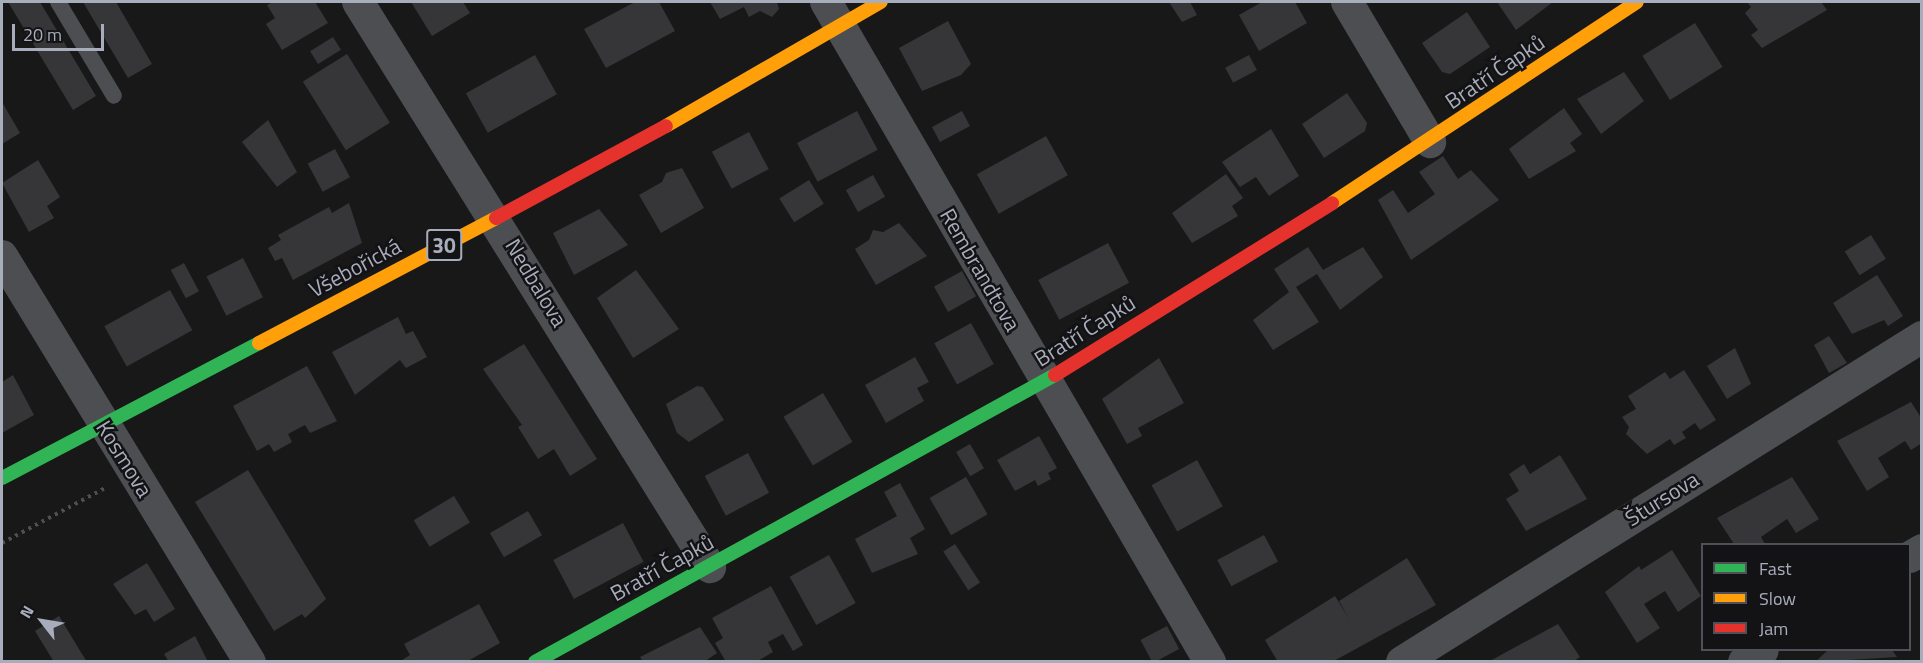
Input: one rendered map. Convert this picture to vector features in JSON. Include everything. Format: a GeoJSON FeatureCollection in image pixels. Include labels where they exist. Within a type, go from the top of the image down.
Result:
{"type":"FeatureCollection","features":[{"type":"Feature","properties":{"kind":"street","name":"Nedbalova"},"geometry":{"type":"LineString","coordinates":[[358,2],[496,218],[710,567]]}},
{"type":"Feature","properties":{"kind":"street","name":"Všebořická"},"geometry":{"type":"LineString","coordinates":[[2,478],[496,218],[760,75],[832,13],[881,2]]}},
{"type":"Feature","properties":{"kind":"street"},"geometry":{"type":"LineString","coordinates":[[1347,2],[1430,142]]}},
{"type":"Feature","properties":{"kind":"street","name":"Bratří Čapků"},"geometry":{"type":"LineString","coordinates":[[535,662],[1045,381],[1430,142],[1637,2]]}},
{"type":"Feature","properties":{"kind":"street","name":"Rembrandtova"},"geometry":{"type":"LineString","coordinates":[[832,13],[1210,662]]}},
{"type":"Feature","properties":{"kind":"street","name":"Kosmova"},"geometry":{"type":"LineString","coordinates":[[2,256],[102,424],[250,662]]}},
{"type":"Feature","properties":{"kind":"street","name":"Štursova"},"geometry":{"type":"LineString","coordinates":[[1402,662],[1922,337]]}},
{"type":"Feature","properties":{"kind":"street"},"geometry":{"type":"LineString","coordinates":[[1744,662],[1761,651]]}},
{"type":"Feature","properties":{"kind":"lane"},"geometry":{"type":"LineString","coordinates":[[58,2],[114,96]]}},
{"type":"Feature","properties":{"kind":"path"},"geometry":{"type":"LineString","coordinates":[[2,543],[133,473]]}},
{"type":"Feature","properties":{"kind":"building"},"geometry":{"type":"Polygon","coordinates":[[[8,2],[40,2],[96,96],[73,110],[8,2]]]}},
{"type":"Feature","properties":{"kind":"building"},"geometry":{"type":"Polygon","coordinates":[[[83,2],[116,2],[152,64],[128,78],[83,2]]]}},
{"type":"Feature","properties":{"kind":"building"},"geometry":{"type":"Polygon","coordinates":[[[273,2],[315,2],[328,23],[282,50],[266,24],[275,18],[267,5],[273,2]]]}},
{"type":"Feature","properties":{"kind":"building"},"geometry":{"type":"Polygon","coordinates":[[[411,2],[463,2],[470,13],[432,36],[411,2]]]}},
{"type":"Feature","properties":{"kind":"building"},"geometry":{"type":"Polygon","coordinates":[[[635,2],[659,2],[675,31],[606,68],[584,29],[635,2]]]}},
{"type":"Feature","properties":{"kind":"building"},"geometry":{"type":"Polygon","coordinates":[[[710,2],[777,2],[779,9],[772,17],[760,11],[749,17],[744,7],[720,19],[710,2]]]}},
{"type":"Feature","properties":{"kind":"building"},"geometry":{"type":"Polygon","coordinates":[[[1169,2],[1190,2],[1197,15],[1182,22],[1169,2]]]}},
{"type":"Feature","properties":{"kind":"building"},"geometry":{"type":"Polygon","coordinates":[[[1262,2],[1295,2],[1307,23],[1259,51],[1239,15],[1262,2]]]}},
{"type":"Feature","properties":{"kind":"building"},"geometry":{"type":"Polygon","coordinates":[[[1497,2],[1553,2],[1516,30],[1497,2]]]}},
{"type":"Feature","properties":{"kind":"building"},"geometry":{"type":"Polygon","coordinates":[[[1747,2],[1821,2],[1827,10],[1762,48],[1751,35],[1758,30],[1745,13],[1751,7],[1747,2]]]}},
{"type":"Feature","properties":{"kind":"building"},"geometry":{"type":"Polygon","coordinates":[[[1467,12],[1490,47],[1450,74],[1442,72],[1422,43],[1467,12]]]}},
{"type":"Feature","properties":{"kind":"building"},"geometry":{"type":"Polygon","coordinates":[[[948,21],[971,64],[961,75],[922,91],[899,48],[948,21]]]}},
{"type":"Feature","properties":{"kind":"building"},"geometry":{"type":"Polygon","coordinates":[[[1695,23],[1723,67],[1670,100],[1642,56],[1695,23]]]}},
{"type":"Feature","properties":{"kind":"building"},"geometry":{"type":"Polygon","coordinates":[[[333,37],[341,50],[318,64],[310,51],[333,37]]]}},
{"type":"Feature","properties":{"kind":"building"},"geometry":{"type":"Polygon","coordinates":[[[347,54],[390,123],[346,150],[303,82],[347,54]]]}},
{"type":"Feature","properties":{"kind":"building"},"geometry":{"type":"Polygon","coordinates":[[[535,55],[557,94],[488,133],[466,93],[535,55]]]}},
{"type":"Feature","properties":{"kind":"building"},"geometry":{"type":"Polygon","coordinates":[[[1249,55],[1257,70],[1233,83],[1225,68],[1249,55]]]}},
{"type":"Feature","properties":{"kind":"building"},"geometry":{"type":"Polygon","coordinates":[[[1624,72],[1644,101],[1601,134],[1577,99],[1624,72]]]}},
{"type":"Feature","properties":{"kind":"building"},"geometry":{"type":"Polygon","coordinates":[[[1347,93],[1367,123],[1365,131],[1324,158],[1302,124],[1347,93]]]}},
{"type":"Feature","properties":{"kind":"building"},"geometry":{"type":"Polygon","coordinates":[[[2,102],[20,133],[2,144],[2,102]]]}},
{"type":"Feature","properties":{"kind":"building"},"geometry":{"type":"Polygon","coordinates":[[[1564,108],[1582,134],[1570,143],[1576,151],[1529,179],[1509,149],[1564,108]]]}},
{"type":"Feature","properties":{"kind":"building"},"geometry":{"type":"Polygon","coordinates":[[[857,111],[878,150],[818,182],[797,143],[857,111]]]}},
{"type":"Feature","properties":{"kind":"building"},"geometry":{"type":"Polygon","coordinates":[[[962,111],[970,126],[940,142],[932,127],[962,111]]]}},
{"type":"Feature","properties":{"kind":"building"},"geometry":{"type":"Polygon","coordinates":[[[268,120],[297,172],[277,187],[242,142],[268,120]]]}},
{"type":"Feature","properties":{"kind":"building"},"geometry":{"type":"Polygon","coordinates":[[[1271,129],[1299,176],[1269,196],[1256,177],[1240,187],[1222,162],[1271,129]]]}},
{"type":"Feature","properties":{"kind":"building"},"geometry":{"type":"Polygon","coordinates":[[[749,132],[769,169],[732,189],[712,152],[749,132]]]}},
{"type":"Feature","properties":{"kind":"building"},"geometry":{"type":"Polygon","coordinates":[[[1046,136],[1068,175],[999,214],[977,174],[1046,136]]]}},
{"type":"Feature","properties":{"kind":"building"},"geometry":{"type":"Polygon","coordinates":[[[335,149],[350,177],[323,192],[308,164],[335,149]]]}},
{"type":"Feature","properties":{"kind":"building"},"geometry":{"type":"Polygon","coordinates":[[[1443,156],[1458,179],[1471,170],[1499,200],[1411,260],[1378,200],[1393,190],[1408,213],[1435,194],[1419,172],[1443,156]]]}},
{"type":"Feature","properties":{"kind":"building"},"geometry":{"type":"Polygon","coordinates":[[[38,160],[60,197],[47,206],[54,218],[29,232],[2,183],[38,160]]]}},
{"type":"Feature","properties":{"kind":"building"},"geometry":{"type":"Polygon","coordinates":[[[682,168],[704,208],[661,233],[639,195],[662,182],[666,173],[682,168]]]}},
{"type":"Feature","properties":{"kind":"building"},"geometry":{"type":"Polygon","coordinates":[[[1226,174],[1243,198],[1232,206],[1238,216],[1192,243],[1172,213],[1226,174]]]}},
{"type":"Feature","properties":{"kind":"building"},"geometry":{"type":"Polygon","coordinates":[[[873,175],[885,197],[858,212],[846,190],[873,175]]]}},
{"type":"Feature","properties":{"kind":"building"},"geometry":{"type":"Polygon","coordinates":[[[809,180],[824,204],[794,222],[779,199],[809,180]]]}},
{"type":"Feature","properties":{"kind":"building"},"geometry":{"type":"Polygon","coordinates":[[[349,203],[362,243],[293,280],[282,258],[275,261],[268,248],[281,240],[278,235],[329,207],[332,213],[349,203]]]}},
{"type":"Feature","properties":{"kind":"building"},"geometry":{"type":"Polygon","coordinates":[[[599,209],[628,245],[574,275],[553,233],[599,209]]]}},
{"type":"Feature","properties":{"kind":"building"},"geometry":{"type":"Polygon","coordinates":[[[899,223],[927,256],[876,285],[855,249],[869,240],[873,230],[883,232],[899,223]]]}},
{"type":"Feature","properties":{"kind":"building"},"geometry":{"type":"Polygon","coordinates":[[[1871,235],[1886,259],[1860,275],[1845,251],[1871,235]]]}},
{"type":"Feature","properties":{"kind":"building"},"geometry":{"type":"Polygon","coordinates":[[[1108,243],[1129,283],[1059,320],[1038,280],[1108,243]]]}},
{"type":"Feature","properties":{"kind":"building"},"geometry":{"type":"Polygon","coordinates":[[[1308,247],[1323,270],[1363,247],[1383,277],[1340,310],[1317,274],[1296,287],[1319,322],[1273,350],[1253,320],[1289,292],[1274,269],[1308,247]]]}},
{"type":"Feature","properties":{"kind":"building"},"geometry":{"type":"Polygon","coordinates":[[[243,258],[263,297],[226,316],[206,277],[243,258]]]}},
{"type":"Feature","properties":{"kind":"building"},"geometry":{"type":"Polygon","coordinates":[[[184,263],[199,291],[186,298],[171,270],[184,263]]]}},
{"type":"Feature","properties":{"kind":"building"},"geometry":{"type":"Polygon","coordinates":[[[636,270],[679,329],[633,358],[597,298],[636,270]]]}},
{"type":"Feature","properties":{"kind":"building"},"geometry":{"type":"Polygon","coordinates":[[[962,271],[976,296],[948,312],[934,287],[962,271]]]}},
{"type":"Feature","properties":{"kind":"building"},"geometry":{"type":"Polygon","coordinates":[[[1877,275],[1903,316],[1888,326],[1884,320],[1852,334],[1833,303],[1877,275]]]}},
{"type":"Feature","properties":{"kind":"building"},"geometry":{"type":"Polygon","coordinates":[[[170,290],[192,330],[127,367],[104,326],[170,290]]]}},
{"type":"Feature","properties":{"kind":"building"},"geometry":{"type":"Polygon","coordinates":[[[398,317],[406,334],[413,331],[427,357],[406,368],[400,360],[355,395],[332,352],[398,317]]]}},
{"type":"Feature","properties":{"kind":"building"},"geometry":{"type":"Polygon","coordinates":[[[971,323],[994,364],[957,384],[934,343],[971,323]]]}},
{"type":"Feature","properties":{"kind":"building"},"geometry":{"type":"Polygon","coordinates":[[[1829,336],[1847,363],[1829,373],[1814,345],[1829,336]]]}},
{"type":"Feature","properties":{"kind":"building"},"geometry":{"type":"Polygon","coordinates":[[[524,344],[597,459],[570,476],[554,449],[538,459],[518,427],[522,425],[483,369],[524,344]]]}},
{"type":"Feature","properties":{"kind":"building"},"geometry":{"type":"Polygon","coordinates":[[[1735,348],[1751,384],[1727,399],[1707,366],[1735,348]]]}},
{"type":"Feature","properties":{"kind":"building"},"geometry":{"type":"Polygon","coordinates":[[[915,357],[929,382],[917,388],[924,401],[886,423],[865,385],[915,357]]]}},
{"type":"Feature","properties":{"kind":"building"},"geometry":{"type":"Polygon","coordinates":[[[1159,358],[1184,403],[1138,428],[1142,436],[1127,444],[1102,399],[1159,358]]]}},
{"type":"Feature","properties":{"kind":"building"},"geometry":{"type":"Polygon","coordinates":[[[307,366],[337,421],[310,433],[305,425],[288,434],[292,442],[274,452],[269,444],[257,451],[233,406],[307,366]]]}},
{"type":"Feature","properties":{"kind":"building"},"geometry":{"type":"Polygon","coordinates":[[[1684,370],[1716,420],[1700,430],[1695,423],[1682,432],[1686,438],[1674,445],[1670,439],[1647,454],[1626,434],[1629,427],[1622,417],[1636,409],[1628,396],[1665,372],[1670,379],[1684,370]]]}},
{"type":"Feature","properties":{"kind":"building"},"geometry":{"type":"Polygon","coordinates":[[[13,375],[34,415],[2,433],[2,382],[13,375]]]}},
{"type":"Feature","properties":{"kind":"building"},"geometry":{"type":"Polygon","coordinates":[[[697,386],[703,387],[724,420],[689,442],[677,433],[666,404],[697,386]]]}},
{"type":"Feature","properties":{"kind":"building"},"geometry":{"type":"Polygon","coordinates":[[[823,393],[852,442],[813,466],[784,417],[823,393]]]}},
{"type":"Feature","properties":{"kind":"building"},"geometry":{"type":"Polygon","coordinates":[[[1911,402],[1922,419],[1922,443],[1911,450],[1905,441],[1878,458],[1889,477],[1867,491],[1837,441],[1911,402]]]}},
{"type":"Feature","properties":{"kind":"building"},"geometry":{"type":"Polygon","coordinates":[[[1039,436],[1057,468],[1048,473],[1051,479],[1038,486],[1035,480],[1015,491],[997,460],[1039,436]]]}},
{"type":"Feature","properties":{"kind":"building"},"geometry":{"type":"Polygon","coordinates":[[[970,444],[984,468],[970,476],[956,452],[970,444]]]}},
{"type":"Feature","properties":{"kind":"building"},"geometry":{"type":"Polygon","coordinates":[[[748,453],[769,493],[726,516],[705,476],[748,453]]]}},
{"type":"Feature","properties":{"kind":"building"},"geometry":{"type":"Polygon","coordinates":[[[1560,455],[1587,499],[1526,531],[1506,499],[1519,491],[1509,474],[1524,464],[1530,474],[1560,455]]]}},
{"type":"Feature","properties":{"kind":"building"},"geometry":{"type":"Polygon","coordinates":[[[1197,460],[1223,506],[1177,532],[1152,485],[1197,460]]]}},
{"type":"Feature","properties":{"kind":"building"},"geometry":{"type":"Polygon","coordinates":[[[248,470],[326,599],[305,618],[302,614],[274,631],[195,502],[248,470]]]}},
{"type":"Feature","properties":{"kind":"building"},"geometry":{"type":"Polygon","coordinates":[[[966,477],[988,514],[951,535],[930,498],[966,477]]]}},
{"type":"Feature","properties":{"kind":"building"},"geometry":{"type":"Polygon","coordinates":[[[1792,477],[1819,519],[1796,533],[1787,519],[1761,537],[1764,543],[1733,543],[1717,518],[1792,477]]]}},
{"type":"Feature","properties":{"kind":"building"},"geometry":{"type":"Polygon","coordinates":[[[900,483],[925,529],[910,538],[918,554],[872,573],[855,539],[897,516],[884,492],[900,483]]]}},
{"type":"Feature","properties":{"kind":"building"},"geometry":{"type":"Polygon","coordinates":[[[454,496],[470,523],[430,547],[414,520],[454,496]]]}},
{"type":"Feature","properties":{"kind":"building"},"geometry":{"type":"Polygon","coordinates":[[[528,511],[542,535],[504,557],[490,533],[528,511]]]}},
{"type":"Feature","properties":{"kind":"building"},"geometry":{"type":"Polygon","coordinates":[[[623,523],[644,562],[574,599],[553,560],[623,523]]]}},
{"type":"Feature","properties":{"kind":"building"},"geometry":{"type":"Polygon","coordinates":[[[1264,535],[1278,561],[1231,586],[1217,560],[1264,535]]]}},
{"type":"Feature","properties":{"kind":"building"},"geometry":{"type":"Polygon","coordinates":[[[955,544],[980,583],[968,590],[943,552],[955,544]]]}},
{"type":"Feature","properties":{"kind":"building"},"geometry":{"type":"Polygon","coordinates":[[[1672,550],[1701,596],[1678,612],[1665,591],[1644,604],[1660,628],[1637,643],[1605,592],[1639,566],[1641,570],[1672,550]]]}},
{"type":"Feature","properties":{"kind":"building"},"geometry":{"type":"Polygon","coordinates":[[[829,555],[856,603],[816,625],[790,577],[829,555]]]}},
{"type":"Feature","properties":{"kind":"building"},"geometry":{"type":"Polygon","coordinates":[[[1407,558],[1436,605],[1332,662],[1278,662],[1265,640],[1335,596],[1349,619],[1339,601],[1407,558]]]}},
{"type":"Feature","properties":{"kind":"building"},"geometry":{"type":"Polygon","coordinates":[[[147,563],[175,609],[154,622],[146,609],[135,615],[113,584],[147,563]]]}},
{"type":"Feature","properties":{"kind":"building"},"geometry":{"type":"Polygon","coordinates":[[[771,586],[803,645],[793,651],[783,634],[768,642],[773,652],[756,662],[726,662],[715,643],[723,638],[712,618],[771,586]]]}},
{"type":"Feature","properties":{"kind":"building"},"geometry":{"type":"Polygon","coordinates":[[[479,604],[500,643],[466,662],[399,662],[410,655],[404,644],[479,604]]]}},
{"type":"Feature","properties":{"kind":"building"},"geometry":{"type":"Polygon","coordinates":[[[59,616],[87,662],[54,662],[35,631],[59,616]]]}},
{"type":"Feature","properties":{"kind":"building"},"geometry":{"type":"Polygon","coordinates":[[[1558,624],[1580,657],[1573,662],[1488,662],[1558,624]]]}},
{"type":"Feature","properties":{"kind":"building"},"geometry":{"type":"Polygon","coordinates":[[[1167,626],[1179,649],[1152,662],[1141,640],[1167,626]]]}},
{"type":"Feature","properties":{"kind":"building"},"geometry":{"type":"Polygon","coordinates":[[[700,627],[717,653],[704,662],[643,662],[640,657],[700,627]]]}},
{"type":"Feature","properties":{"kind":"building"},"geometry":{"type":"Polygon","coordinates":[[[195,636],[208,662],[169,662],[164,654],[195,636]]]}},
{"type":"Feature","properties":{"kind":"building"},"geometry":{"type":"Polygon","coordinates":[[[1827,651],[1893,651],[1897,657],[1815,662],[1827,651]]]}},
{"type":"Feature","properties":{"kind":"traffic: fast"},"geometry":{"type":"LineString","coordinates":[[2,478],[259,343]]}},
{"type":"Feature","properties":{"kind":"traffic: fast"},"geometry":{"type":"LineString","coordinates":[[535,662],[1055,375]]}},
{"type":"Feature","properties":{"kind":"traffic: slow"},"geometry":{"type":"LineString","coordinates":[[666,126],[881,2]]}},
{"type":"Feature","properties":{"kind":"traffic: slow"},"geometry":{"type":"LineString","coordinates":[[1332,203],[1637,2]]}},
{"type":"Feature","properties":{"kind":"traffic: slow"},"geometry":{"type":"LineString","coordinates":[[259,343],[496,218]]}},
{"type":"Feature","properties":{"kind":"traffic: jam"},"geometry":{"type":"LineString","coordinates":[[496,218],[666,126]]}},
{"type":"Feature","properties":{"kind":"traffic: jam"},"geometry":{"type":"LineString","coordinates":[[1055,375],[1332,203]]}}]}
